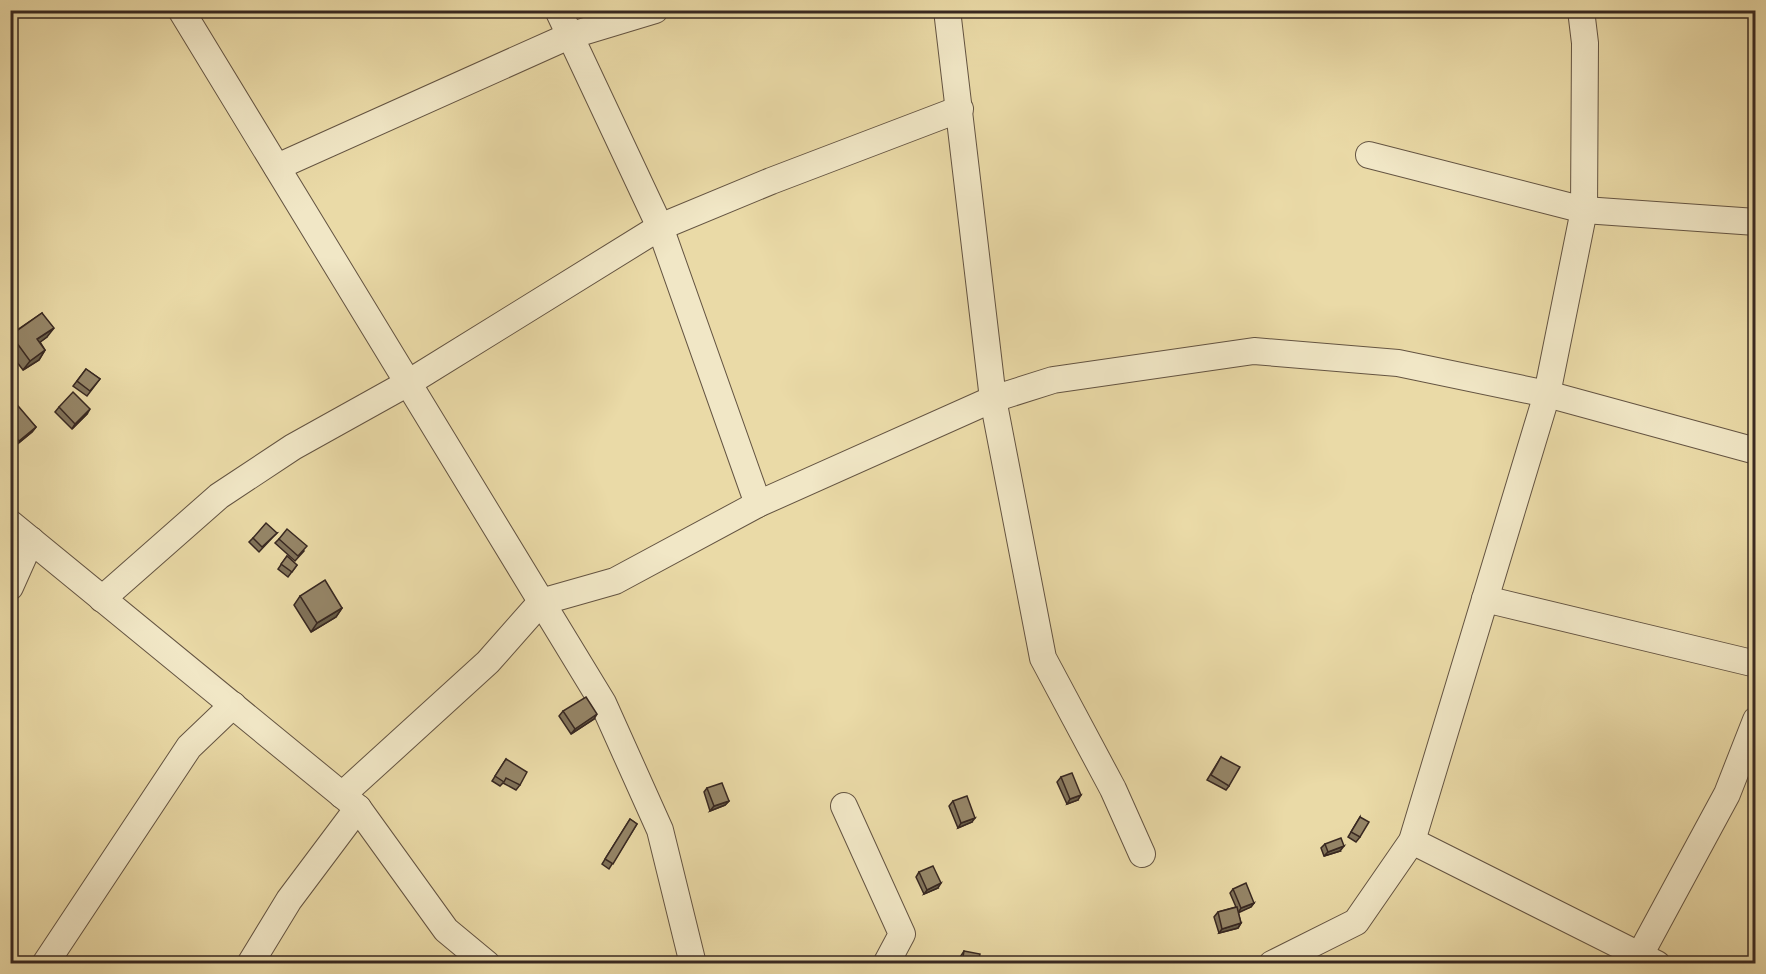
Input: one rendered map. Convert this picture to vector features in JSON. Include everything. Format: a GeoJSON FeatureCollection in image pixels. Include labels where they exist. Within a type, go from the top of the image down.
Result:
{"type":"FeatureCollection","features":[{"type":"Feature","properties":{"kind":"street"},"geometry":{"type":"LineString","coordinates":[[181,10],[603,703],[660,830],[693,963]]}},
{"type":"Feature","properties":{"kind":"street"},"geometry":{"type":"LineString","coordinates":[[558,10],[660,227],[758,504]]}},
{"type":"Feature","properties":{"kind":"street"},"geometry":{"type":"LineString","coordinates":[[277,168],[569,36],[655,10]]}},
{"type":"Feature","properties":{"kind":"street"},"geometry":{"type":"LineString","coordinates":[[947,10],[993,399],[1042,658],[1113,789],[1142,854]]}},
{"type":"Feature","properties":{"kind":"street"},"geometry":{"type":"LineString","coordinates":[[1272,963],[1356,922],[1412,841],[1547,394],[1584,210],[1586,43],[1581,10]]}},
{"type":"Feature","properties":{"kind":"street"},"geometry":{"type":"LineString","coordinates":[[102,598],[219,496],[293,447],[408,383],[660,227],[771,181],[960,109]]}},
{"type":"Feature","properties":{"kind":"street"},"geometry":{"type":"LineString","coordinates":[[1369,155],[1584,210],[1739,219],[1755,222]]}},
{"type":"Feature","properties":{"kind":"street"},"geometry":{"type":"LineString","coordinates":[[250,963],[350,801],[488,662],[541,602],[615,581],[758,504],[993,399],[1053,380],[1254,351],[1398,363],[1547,394],[1755,451]]}},
{"type":"Feature","properties":{"kind":"street"},"geometry":{"type":"LineString","coordinates":[[10,524],[350,801],[446,930],[487,963]]}},
{"type":"Feature","properties":{"kind":"street"},"geometry":{"type":"LineString","coordinates":[[10,587],[32,540]]}},
{"type":"Feature","properties":{"kind":"street"},"geometry":{"type":"LineString","coordinates":[[1485,599],[1755,664]]}},
{"type":"Feature","properties":{"kind":"street"},"geometry":{"type":"LineString","coordinates":[[45,963],[189,747],[233,705]]}},
{"type":"Feature","properties":{"kind":"street"},"geometry":{"type":"LineString","coordinates":[[1412,841],[1643,961],[1727,794],[1755,720]]}},
{"type":"Feature","properties":{"kind":"street"},"geometry":{"type":"LineString","coordinates":[[844,806],[902,934],[886,963]]}},
{"type":"Feature","properties":{"kind":"building"},"geometry":{"type":"Polygon","coordinates":[[[42,313],[54,328],[37,339],[45,350],[30,361],[11,335],[42,313]]]}},
{"type":"Feature","properties":{"kind":"building"},"geometry":{"type":"Polygon","coordinates":[[[86,369],[100,379],[90,391],[77,381],[86,369]]]}},
{"type":"Feature","properties":{"kind":"building"},"geometry":{"type":"Polygon","coordinates":[[[73,392],[90,409],[75,424],[59,407],[73,392]]]}},
{"type":"Feature","properties":{"kind":"building"},"geometry":{"type":"Polygon","coordinates":[[[13,400],[36,427],[19,441],[10,431],[10,402],[13,400]]]}},
{"type":"Feature","properties":{"kind":"building"},"geometry":{"type":"Polygon","coordinates":[[[266,523],[277,533],[262,547],[253,538],[266,523]]]}},
{"type":"Feature","properties":{"kind":"building"},"geometry":{"type":"Polygon","coordinates":[[[287,529],[307,546],[298,556],[279,539],[287,529]]]}},
{"type":"Feature","properties":{"kind":"building"},"geometry":{"type":"Polygon","coordinates":[[[287,556],[297,565],[292,572],[281,564],[287,556]]]}},
{"type":"Feature","properties":{"kind":"building"},"geometry":{"type":"Polygon","coordinates":[[[325,580],[342,608],[317,623],[300,596],[325,580]]]}},
{"type":"Feature","properties":{"kind":"building"},"geometry":{"type":"Polygon","coordinates":[[[586,697],[597,714],[575,729],[563,711],[586,697]]]}},
{"type":"Feature","properties":{"kind":"building"},"geometry":{"type":"Polygon","coordinates":[[[1221,757],[1240,767],[1229,786],[1211,775],[1221,757]]]}},
{"type":"Feature","properties":{"kind":"building"},"geometry":{"type":"Polygon","coordinates":[[[506,759],[527,772],[520,785],[506,778],[504,782],[495,776],[506,759]]]}},
{"type":"Feature","properties":{"kind":"building"},"geometry":{"type":"Polygon","coordinates":[[[1072,773],[1081,795],[1070,799],[1061,777],[1072,773]]]}},
{"type":"Feature","properties":{"kind":"building"},"geometry":{"type":"Polygon","coordinates":[[[722,783],[729,801],[714,806],[707,788],[722,783]]]}},
{"type":"Feature","properties":{"kind":"building"},"geometry":{"type":"Polygon","coordinates":[[[967,796],[975,818],[961,823],[953,801],[967,796]]]}},
{"type":"Feature","properties":{"kind":"building"},"geometry":{"type":"Polygon","coordinates":[[[1360,817],[1369,822],[1360,837],[1351,832],[1360,817]]]}},
{"type":"Feature","properties":{"kind":"building"},"geometry":{"type":"Polygon","coordinates":[[[630,819],[637,824],[613,864],[605,859],[630,819]]]}},
{"type":"Feature","properties":{"kind":"building"},"geometry":{"type":"Polygon","coordinates":[[[1341,838],[1344,846],[1328,852],[1325,844],[1341,838]]]}},
{"type":"Feature","properties":{"kind":"building"},"geometry":{"type":"Polygon","coordinates":[[[933,866],[941,883],[927,890],[919,872],[933,866]]]}},
{"type":"Feature","properties":{"kind":"building"},"geometry":{"type":"Polygon","coordinates":[[[1246,883],[1254,903],[1241,908],[1233,889],[1246,883]]]}},
{"type":"Feature","properties":{"kind":"building"},"geometry":{"type":"Polygon","coordinates":[[[1237,907],[1241,923],[1222,929],[1218,912],[1237,907]]]}},
{"type":"Feature","properties":{"kind":"building"},"geometry":{"type":"Polygon","coordinates":[[[964,951],[980,954],[978,963],[962,963],[964,951]]]}}]}
